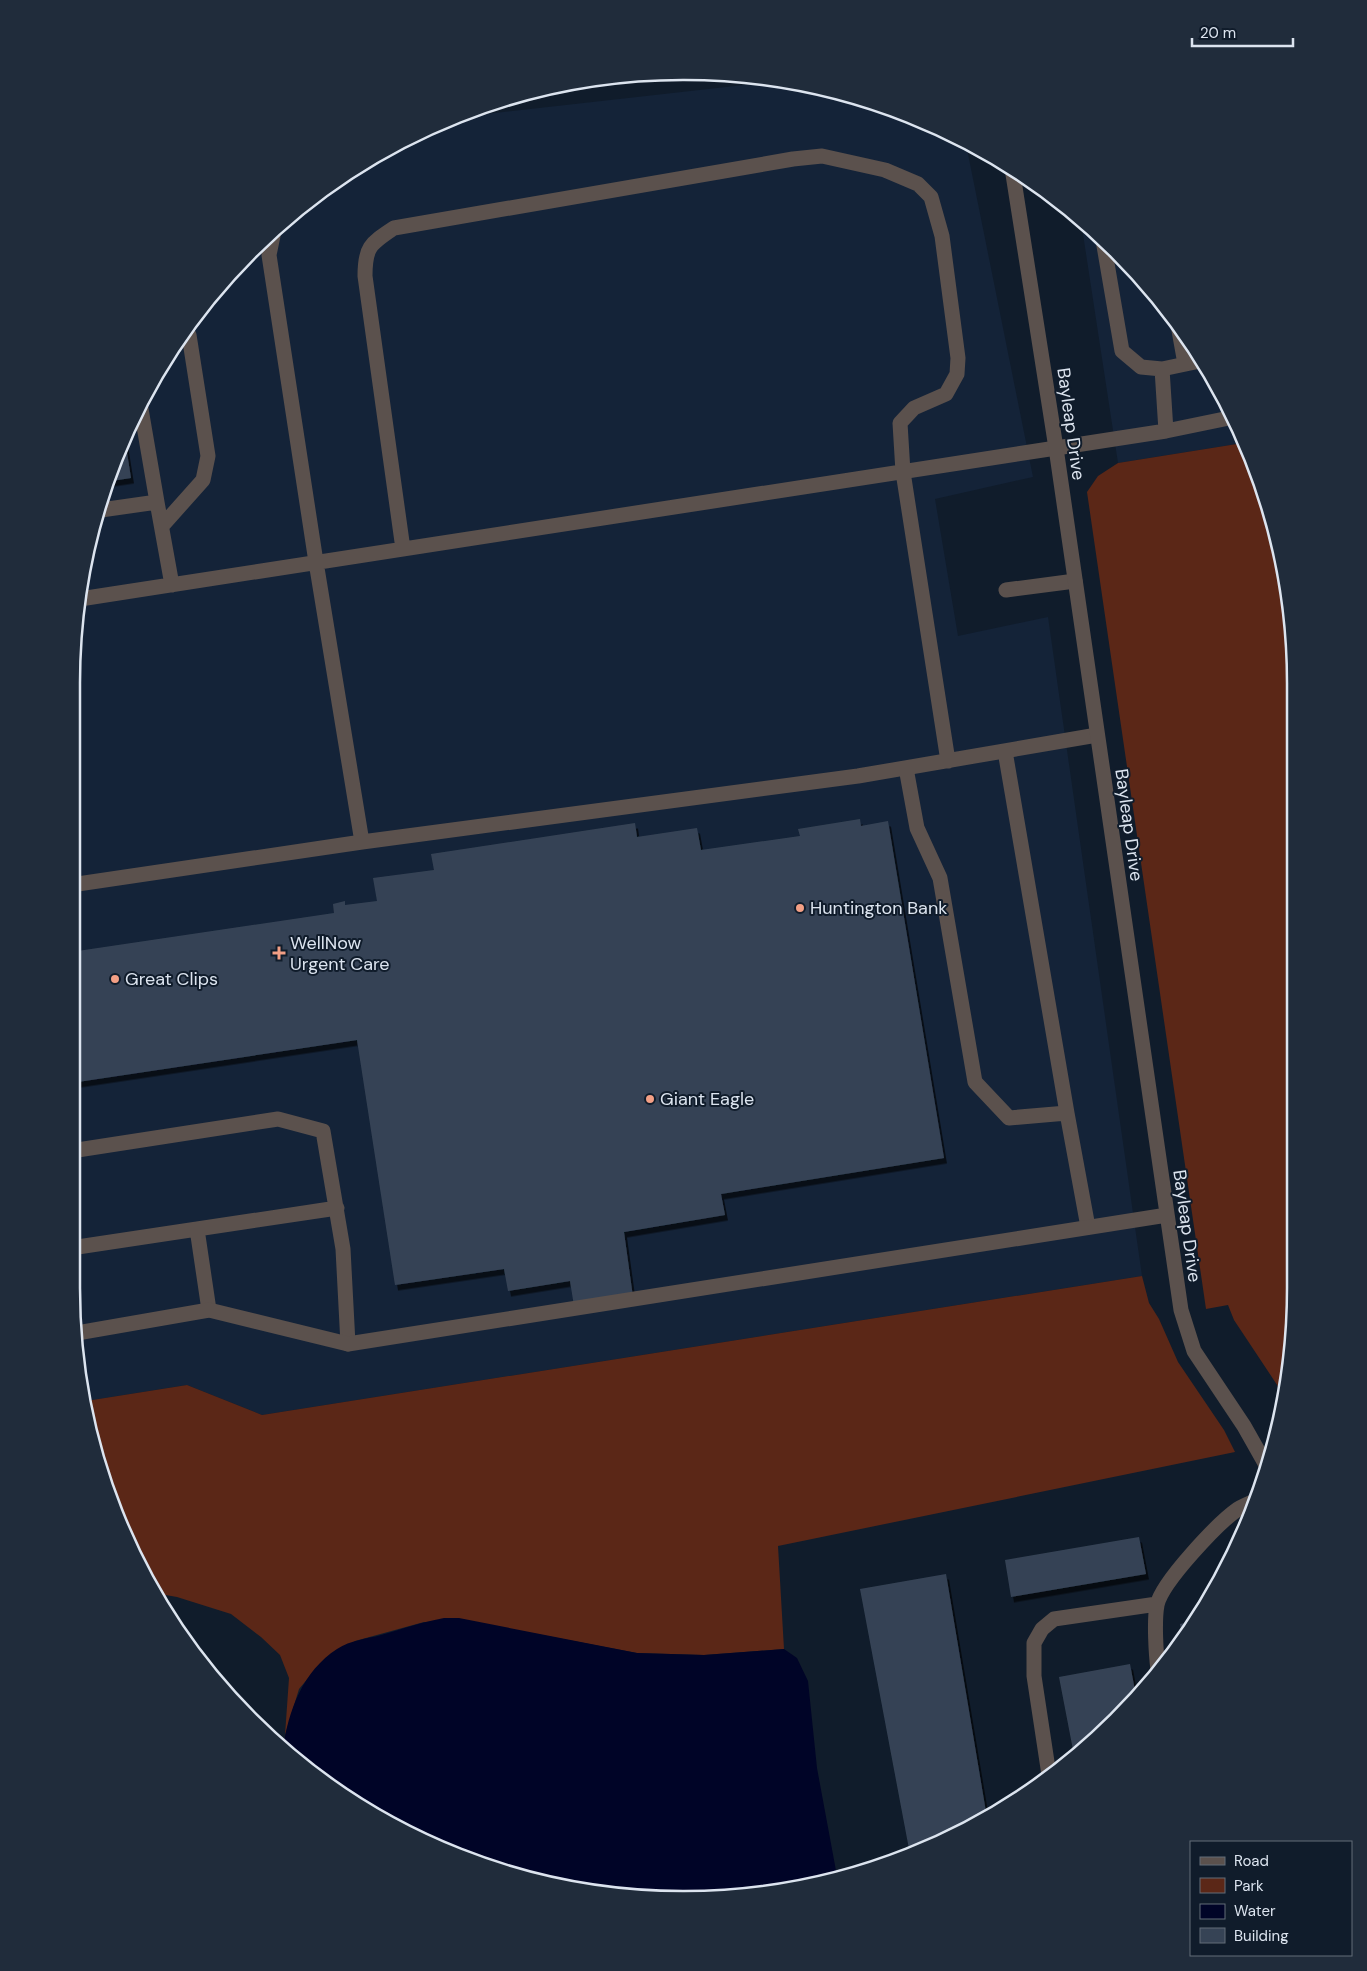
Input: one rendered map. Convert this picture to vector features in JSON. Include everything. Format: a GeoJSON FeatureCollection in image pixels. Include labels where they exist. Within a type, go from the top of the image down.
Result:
{"type":"FeatureCollection","features":[{"type":"Feature","properties":{"kind":"street"},"geometry":{"type":"LineString","coordinates":[[403,549],[365,276],[365,257],[374,241],[394,228],[793,159],[822,156],[885,170],[918,184],[931,197],[942,236],[958,358],[957,374],[946,394],[914,408],[900,423],[903,472],[948,761]]}},
{"type":"Feature","properties":{"kind":"street","name":"Bayleap Drive"},"geometry":{"type":"LineString","coordinates":[[1014,179],[1056,448],[1180,1310],[1194,1351],[1244,1426],[1262,1458]]}},
{"type":"Feature","properties":{"kind":"street"},"geometry":{"type":"LineString","coordinates":[[265,249],[362,842]]}},
{"type":"Feature","properties":{"kind":"street"},"geometry":{"type":"LineString","coordinates":[[1106,253],[1122,351],[1141,367],[1162,369],[1194,362]]}},
{"type":"Feature","properties":{"kind":"street"},"geometry":{"type":"LineString","coordinates":[[162,526],[203,480],[208,456],[189,338]]}},
{"type":"Feature","properties":{"kind":"street"},"geometry":{"type":"LineString","coordinates":[[1181,342],[1185,364]]}},
{"type":"Feature","properties":{"kind":"street"},"geometry":{"type":"LineString","coordinates":[[1162,369],[1166,430]]}},
{"type":"Feature","properties":{"kind":"street"},"geometry":{"type":"LineString","coordinates":[[142,416],[172,585]]}},
{"type":"Feature","properties":{"kind":"street"},"geometry":{"type":"LineString","coordinates":[[86,598],[903,472],[1226,419]]}},
{"type":"Feature","properties":{"kind":"street"},"geometry":{"type":"LineString","coordinates":[[106,509],[157,502]]}},
{"type":"Feature","properties":{"kind":"street"},"geometry":{"type":"LineString","coordinates":[[1006,590],[1075,581]]}},
{"type":"Feature","properties":{"kind":"street"},"geometry":{"type":"LineString","coordinates":[[80,884],[362,842],[840,778],[1096,735]]}},
{"type":"Feature","properties":{"kind":"street"},"geometry":{"type":"LineString","coordinates":[[1005,751],[1088,1227]]}},
{"type":"Feature","properties":{"kind":"street"},"geometry":{"type":"LineString","coordinates":[[906,768],[917,828],[940,878],[975,1082],[1009,1118],[1067,1113]]}},
{"type":"Feature","properties":{"kind":"street"},"geometry":{"type":"LineString","coordinates":[[80,1150],[278,1120],[323,1130],[343,1249],[348,1344]]}},
{"type":"Feature","properties":{"kind":"street"},"geometry":{"type":"LineString","coordinates":[[80,1247],[336,1208]]}},
{"type":"Feature","properties":{"kind":"street"},"geometry":{"type":"LineString","coordinates":[[82,1332],[210,1310],[348,1344],[1167,1215]]}},
{"type":"Feature","properties":{"kind":"street"},"geometry":{"type":"LineString","coordinates":[[197,1229],[210,1310]]}},
{"type":"Feature","properties":{"kind":"street"},"geometry":{"type":"LineString","coordinates":[[1157,1661],[1157,1604],[1166,1587],[1206,1537],[1238,1509],[1246,1506]]}},
{"type":"Feature","properties":{"kind":"street"},"geometry":{"type":"LineString","coordinates":[[1049,1768],[1034,1676],[1034,1643],[1042,1629],[1054,1619],[1157,1604]]}},
{"type":"Feature","properties":{"kind":"shaded area"},"geometry":{"type":"Polygon","coordinates":[[[752,84],[801,92],[877,112],[914,126],[968,152],[1033,477],[935,499],[958,636],[1048,617],[1142,1276],[262,1415],[187,1385],[91,1400],[81,1327],[80,1288],[80,684],[81,644],[85,605],[101,527],[112,490],[142,417],[182,348],[205,316],[257,257],[316,205],[348,182],[417,142],[484,114],[752,84]]]}},
{"type":"Feature","properties":{"kind":"shaded area"},"geometry":{"type":"Polygon","coordinates":[[[1083,231],[1110,257],[1162,316],[1206,382],[1237,444],[1118,463],[1083,231]]]}},
{"type":"Feature","properties":{"kind":"green space"},"geometry":{"type":"Polygon","coordinates":[[[1237,444],[1255,490],[1266,527],[1282,605],[1286,644],[1287,684],[1287,1288],[1286,1327],[1278,1387],[1234,1320],[1228,1305],[1206,1309],[1087,492],[1098,476],[1118,463],[1237,444]]]}},
{"type":"Feature","properties":{"kind":"green space"},"geometry":{"type":"Polygon","coordinates":[[[1142,1276],[1149,1303],[1159,1319],[1178,1362],[1224,1430],[1235,1452],[778,1546],[784,1649],[704,1655],[637,1653],[531,1633],[424,1622],[355,1641],[315,1670],[299,1689],[285,1735],[289,1678],[280,1655],[261,1637],[231,1614],[165,1595],[142,1554],[112,1481],[91,1400],[187,1385],[262,1415],[1142,1276]]]}},
{"type":"Feature","properties":{"kind":"water"},"geometry":{"type":"Polygon","coordinates":[[[444,1618],[459,1618],[637,1653],[704,1655],[784,1649],[797,1658],[808,1681],[817,1768],[836,1871],[762,1886],[723,1890],[644,1890],[605,1886],[527,1870],[490,1859],[417,1829],[382,1810],[316,1766],[284,1740],[285,1735],[299,1693],[306,1680],[325,1658],[342,1646],[353,1642],[444,1618]]]}},
{"type":"Feature","properties":{"kind":"building"},"geometry":{"type":"Polygon","coordinates":[[[127,451],[131,478],[116,480],[127,451]]]}},
{"type":"Feature","properties":{"kind":"building","name":"Giant Eagle"},"geometry":{"type":"Polygon","coordinates":[[[860,819],[861,826],[888,821],[944,1158],[721,1194],[725,1215],[624,1232],[633,1297],[574,1306],[570,1281],[508,1291],[504,1269],[395,1285],[357,1040],[80,1082],[80,951],[334,913],[333,904],[345,901],[345,905],[377,901],[373,878],[434,870],[431,854],[635,823],[637,837],[697,828],[701,850],[800,836],[798,829],[860,819]]]}},
{"type":"Feature","properties":{"kind":"building"},"geometry":{"type":"Polygon","coordinates":[[[1139,1537],[1146,1574],[1011,1597],[1005,1560],[1139,1537]]]}},
{"type":"Feature","properties":{"kind":"building"},"geometry":{"type":"Polygon","coordinates":[[[946,1574],[986,1810],[950,1829],[909,1847],[860,1589],[946,1574]]]}},
{"type":"Feature","properties":{"kind":"building"},"geometry":{"type":"Polygon","coordinates":[[[1130,1664],[1134,1688],[1110,1714],[1073,1748],[1059,1677],[1130,1664]]]}},
{"type":"Feature","properties":{"kind":"place","name":"Huntington Bank"},"geometry":{"type":"Point","coordinates":[800,908]}},
{"type":"Feature","properties":{"kind":"place","name":"WellNow Urgent Care"},"geometry":{"type":"Point","coordinates":[279,953]}},
{"type":"Feature","properties":{"kind":"place","name":"Great Clips"},"geometry":{"type":"Point","coordinates":[115,979]}},
{"type":"Feature","properties":{"kind":"place","name":"Giant Eagle"},"geometry":{"type":"Point","coordinates":[650,1099]}}]}
